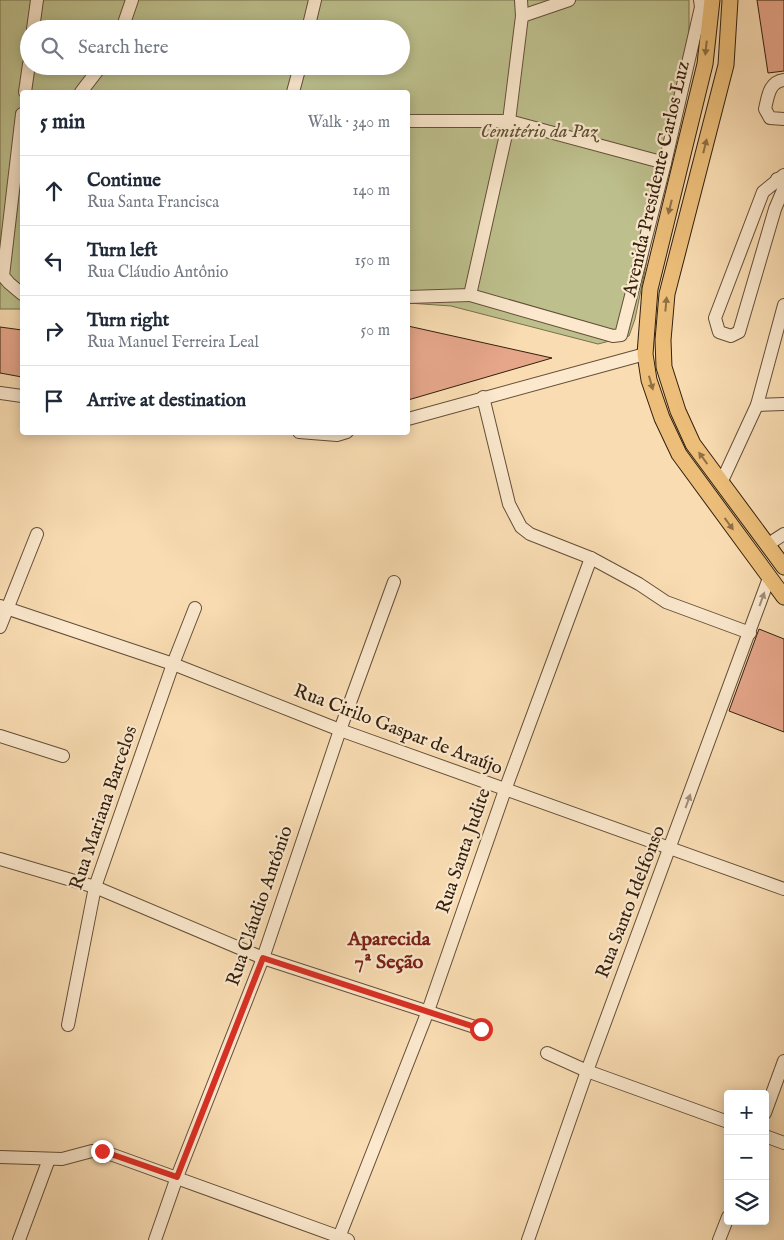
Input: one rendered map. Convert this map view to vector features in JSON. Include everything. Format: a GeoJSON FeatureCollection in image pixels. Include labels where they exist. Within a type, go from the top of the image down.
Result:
{"type":"FeatureCollection","features":[{"type":"Feature","properties":{"kind":"main road","name":"Avenida Presidente Carlos Luz"},"geometry":{"type":"LineString","coordinates":[[712,0],[705,64],[650,289],[645,354],[649,380],[662,418],[679,454],[784,597]]}},
{"type":"Feature","properties":{"kind":"main road","name":"Avenida Presidente Carlos Luz"},"geometry":{"type":"LineString","coordinates":[[730,0],[726,65],[667,294],[663,340],[664,367],[678,411],[693,444],[784,567]]}},
{"type":"Feature","properties":{"kind":"street"},"geometry":{"type":"LineString","coordinates":[[34,20],[37,0]]}},
{"type":"Feature","properties":{"kind":"street"},"geometry":{"type":"LineString","coordinates":[[125,20],[132,0]]}},
{"type":"Feature","properties":{"kind":"street"},"geometry":{"type":"LineString","coordinates":[[310,20],[315,0]]}},
{"type":"Feature","properties":{"kind":"street"},"geometry":{"type":"LineString","coordinates":[[470,295],[509,121],[522,16],[521,0]]}},
{"type":"Feature","properties":{"kind":"street"},"geometry":{"type":"LineString","coordinates":[[522,16],[569,0]]}},
{"type":"Feature","properties":{"kind":"street"},"geometry":{"type":"LineString","coordinates":[[410,297],[470,295],[613,336],[621,335],[665,164],[701,7],[700,0]]}},
{"type":"Feature","properties":{"kind":"street"},"geometry":{"type":"LineString","coordinates":[[25,90],[27,75]]}},
{"type":"Feature","properties":{"kind":"street"},"geometry":{"type":"LineString","coordinates":[[83,90],[94,75]]}},
{"type":"Feature","properties":{"kind":"street"},"geometry":{"type":"LineString","coordinates":[[294,90],[298,75]]}},
{"type":"Feature","properties":{"kind":"street"},"geometry":{"type":"LineString","coordinates":[[784,80],[774,83],[771,87],[765,109],[770,118],[784,119]]}},
{"type":"Feature","properties":{"kind":"street"},"geometry":{"type":"LineString","coordinates":[[410,121],[509,121],[665,164]]}},
{"type":"Feature","properties":{"kind":"street"},"geometry":{"type":"LineString","coordinates":[[20,153],[3,276],[8,283],[20,292]]}},
{"type":"Feature","properties":{"kind":"street"},"geometry":{"type":"LineString","coordinates":[[780,177],[783,190],[775,209],[739,332],[731,336],[719,332],[714,318],[763,192],[780,177]]}},
{"type":"Feature","properties":{"kind":"street"},"geometry":{"type":"LineString","coordinates":[[749,232],[767,239]]}},
{"type":"Feature","properties":{"kind":"street"},"geometry":{"type":"LineString","coordinates":[[721,483],[757,405],[784,305]]}},
{"type":"Feature","properties":{"kind":"street"},"geometry":{"type":"LineString","coordinates":[[410,418],[645,354]]}},
{"type":"Feature","properties":{"kind":"street"},"geometry":{"type":"LineString","coordinates":[[0,392],[20,396]]}},
{"type":"Feature","properties":{"kind":"street"},"geometry":{"type":"LineString","coordinates":[[483,397],[514,516],[521,527],[530,534],[591,558],[639,584],[666,602],[750,633]]}},
{"type":"Feature","properties":{"kind":"street"},"geometry":{"type":"LineString","coordinates":[[757,405],[784,404]]}},
{"type":"Feature","properties":{"kind":"street"},"geometry":{"type":"LineString","coordinates":[[0,627],[3,607],[37,534]]}},
{"type":"Feature","properties":{"kind":"street"},"geometry":{"type":"LineString","coordinates":[[767,545],[784,534]]}},
{"type":"Feature","properties":{"kind":"street","name":"Rua Santa Judite"},"geometry":{"type":"LineString","coordinates":[[342,1239],[428,1011],[505,790],[591,558]]}},
{"type":"Feature","properties":{"kind":"street","name":"Rua Santo Idelfonso"},"geometry":{"type":"LineString","coordinates":[[528,1240],[587,1071],[672,847],[769,578]]}},
{"type":"Feature","properties":{"kind":"street","name":"Rua Cláudio Antônio"},"geometry":{"type":"LineString","coordinates":[[155,1240],[177,1177],[263,958],[340,730],[394,582]]}},
{"type":"Feature","properties":{"kind":"street","name":"Rua Cirilo Gaspar de Araújo"},"geometry":{"type":"LineString","coordinates":[[3,607],[173,664],[340,730],[505,790],[672,847],[784,889]]}},
{"type":"Feature","properties":{"kind":"street","name":"Rua Mariana Barcelos"},"geometry":{"type":"LineString","coordinates":[[68,1025],[95,887],[173,664],[196,608]]}},
{"type":"Feature","properties":{"kind":"street"},"geometry":{"type":"LineString","coordinates":[[0,736],[64,756]]}},
{"type":"Feature","properties":{"kind":"street"},"geometry":{"type":"LineString","coordinates":[[0,859],[95,887],[263,958],[481,1029]]}},
{"type":"Feature","properties":{"kind":"street"},"geometry":{"type":"LineString","coordinates":[[546,1054],[587,1071],[724,1121]]}},
{"type":"Feature","properties":{"kind":"street"},"geometry":{"type":"LineString","coordinates":[[769,1102],[784,1061]]}},
{"type":"Feature","properties":{"kind":"street"},"geometry":{"type":"LineString","coordinates":[[769,1138],[784,1144]]}},
{"type":"Feature","properties":{"kind":"street"},"geometry":{"type":"LineString","coordinates":[[0,1157],[62,1159],[92,1150],[102,1151],[342,1239]]}},
{"type":"Feature","properties":{"kind":"street"},"geometry":{"type":"LineString","coordinates":[[19,1240],[49,1158]]}},
{"type":"Feature","properties":{"kind":"street"},"geometry":{"type":"LineString","coordinates":[[719,1240],[725,1225]]}},
{"type":"Feature","properties":{"kind":"green space","name":"Cemitério da Paz"},"geometry":{"type":"Polygon","coordinates":[[[0,0],[689,0],[689,55],[635,319],[629,336],[598,344],[451,306],[410,303],[410,90],[20,90],[20,309],[0,309],[0,0]]]}},
{"type":"Feature","properties":{"kind":"building"},"geometry":{"type":"Polygon","coordinates":[[[757,0],[784,0],[784,71],[768,73],[757,0]]]}},
{"type":"Feature","properties":{"kind":"building"},"geometry":{"type":"Polygon","coordinates":[[[410,326],[552,358],[410,399],[410,326]]]}},
{"type":"Feature","properties":{"kind":"building"},"geometry":{"type":"Polygon","coordinates":[[[0,327],[20,330],[20,377],[0,373],[0,327]]]}},
{"type":"Feature","properties":{"kind":"building"},"geometry":{"type":"Polygon","coordinates":[[[759,629],[784,639],[784,732],[729,711],[759,629]]]}},
{"type":"Feature","properties":{"kind":"district","name":"Aparecida 7ª Seção"},"geometry":{"type":"Point","coordinates":[389,950]}},
{"type":"Feature","properties":{"kind":"route"},"geometry":{"type":"LineString","coordinates":[[102,1151],[177,1177],[263,958],[481,1029]]}}]}
